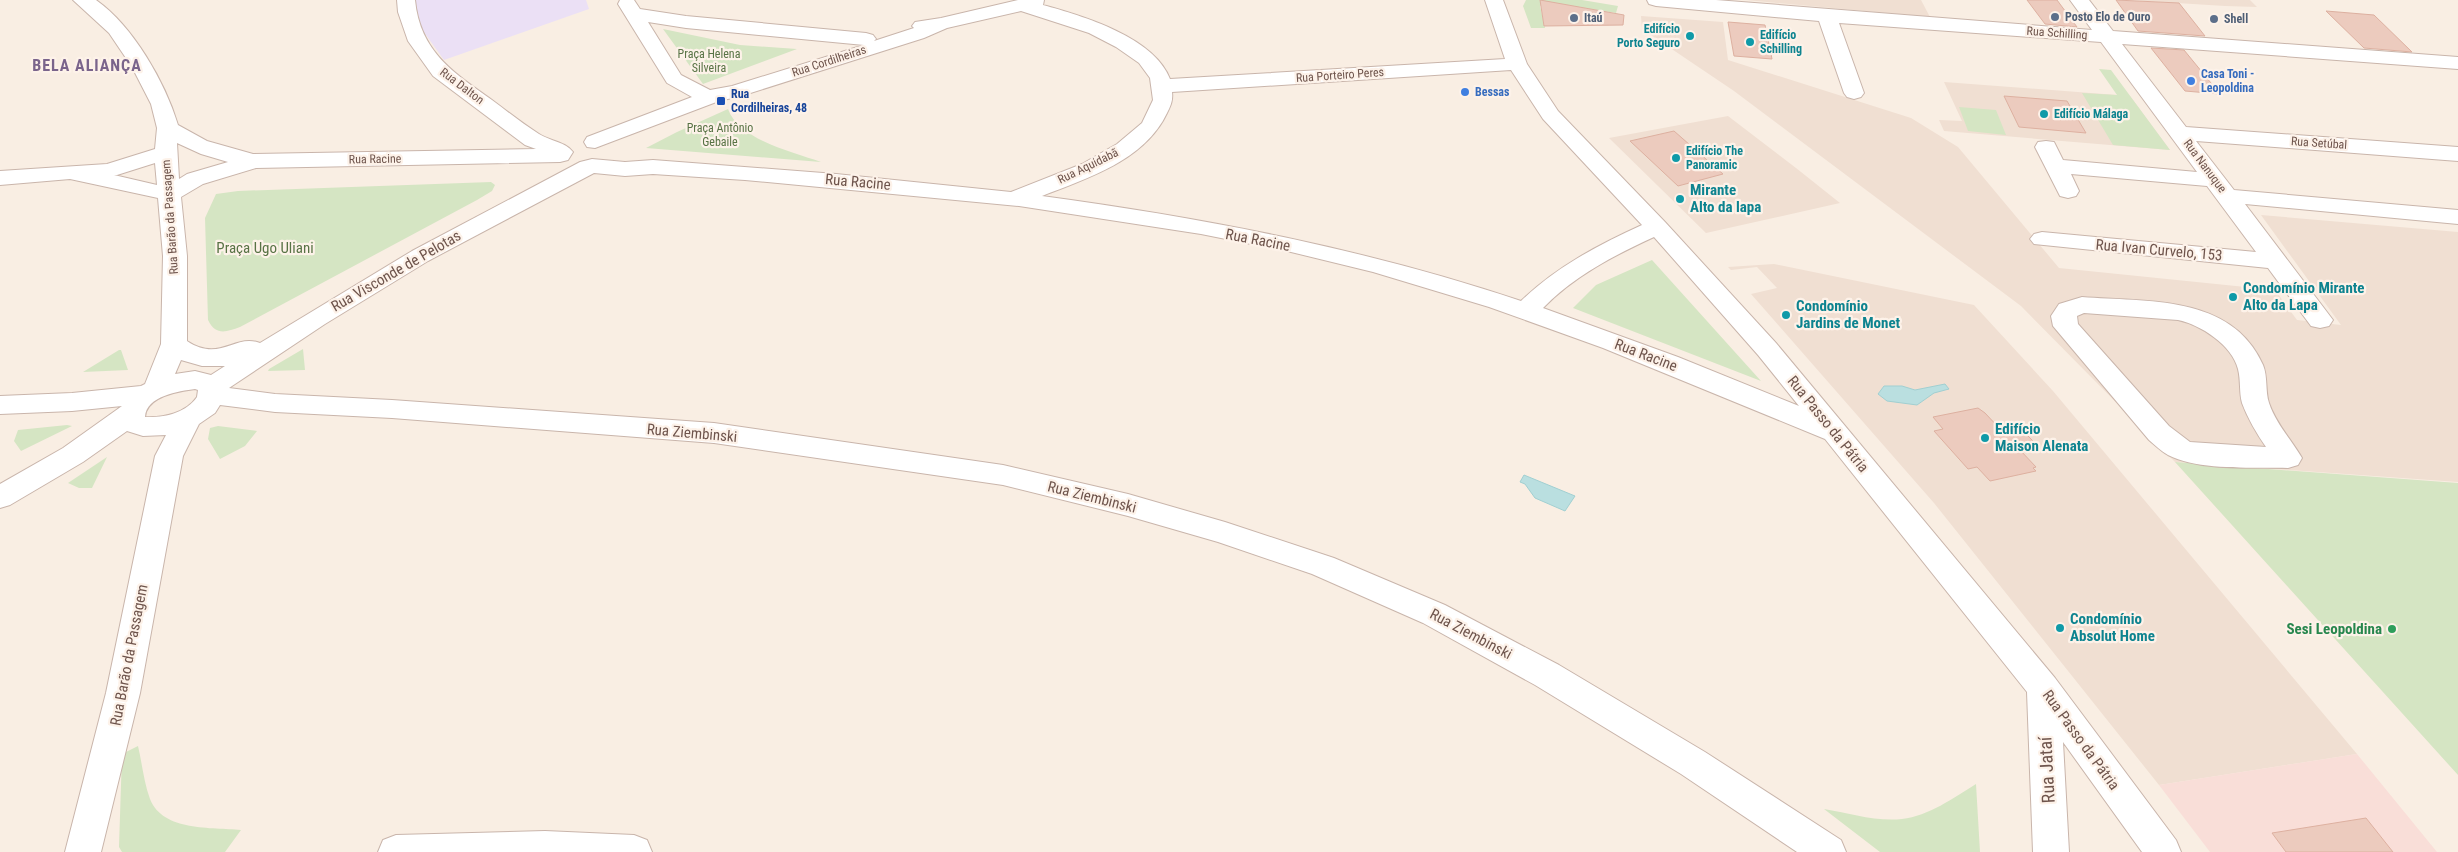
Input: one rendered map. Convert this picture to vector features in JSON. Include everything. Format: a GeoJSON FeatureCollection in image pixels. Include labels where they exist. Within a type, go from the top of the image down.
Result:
{"type":"FeatureCollection","features":[{"type":"Feature","properties":{"kind":"street","name":"Rua Barão da Passagem"},"geometry":{"type":"LineString","coordinates":[[82,0],[91,5],[116,29],[142,66],[161,104],[168,128],[165,153],[175,256],[174,344],[168,412],[123,693],[83,852]]}},
{"type":"Feature","properties":{"kind":"street","name":"Rua Dalton"},"geometry":{"type":"LineString","coordinates":[[406,0],[407,12],[418,41],[440,72],[543,145],[587,153]]}},
{"type":"Feature","properties":{"kind":"street","name":"Rua Cordilheiras"},"geometry":{"type":"LineString","coordinates":[[630,5],[686,22],[819,43],[866,38],[914,26],[941,24],[1044,0]]}},
{"type":"Feature","properties":{"kind":"street","name":"Rua Passo da Pátria"},"geometry":{"type":"LineString","coordinates":[[1494,0],[1501,24],[1517,64],[1550,115],[1657,227],[1767,349],[2043,688],[2163,852]]}},
{"type":"Feature","properties":{"kind":"street","name":"Rua Schilling"},"geometry":{"type":"LineString","coordinates":[[1665,0],[1827,16],[2458,63]]}},
{"type":"Feature","properties":{"kind":"street","name":"Rua Nanuque"},"geometry":{"type":"LineString","coordinates":[[2080,0],[2221,188],[2458,217]]}},
{"type":"Feature","properties":{"kind":"street"},"geometry":{"type":"LineString","coordinates":[[630,5],[674,79],[711,95]]}},
{"type":"Feature","properties":{"kind":"street"},"geometry":{"type":"LineString","coordinates":[[1020,5],[1070,19],[1100,30],[1131,48],[1155,68],[1163,86]]}},
{"type":"Feature","properties":{"kind":"street"},"geometry":{"type":"LineString","coordinates":[[1827,16],[1854,93]]}},
{"type":"Feature","properties":{"kind":"street","name":"Rua Cordilheiras"},"geometry":{"type":"LineString","coordinates":[[711,95],[734,92],[918,34],[941,24]]}},
{"type":"Feature","properties":{"kind":"street","name":"Rua Cordilheiras"},"geometry":{"type":"LineString","coordinates":[[587,153],[661,124],[684,108],[711,95],[724,85],[819,43]]}},
{"type":"Feature","properties":{"kind":"street","name":"Rua Porteiro Peres"},"geometry":{"type":"LineString","coordinates":[[1163,86],[1517,64]]}},
{"type":"Feature","properties":{"kind":"street"},"geometry":{"type":"LineString","coordinates":[[674,79],[673,88],[684,108]]}},
{"type":"Feature","properties":{"kind":"street","name":"Rua Aquidabã"},"geometry":{"type":"LineString","coordinates":[[1017,197],[1101,162],[1130,145],[1151,125],[1161,104],[1163,86]]}},
{"type":"Feature","properties":{"kind":"street","name":"Rua Racine"},"geometry":{"type":"LineString","coordinates":[[168,128],[189,143],[204,149],[253,161],[497,157],[587,153],[625,169],[653,167],[848,181],[1017,197],[1277,243],[1381,267],[1526,311],[1724,384],[1836,433]]}},
{"type":"Feature","properties":{"kind":"street","name":"Rua Setúbal"},"geometry":{"type":"LineString","coordinates":[[2180,133],[2458,154]]}},
{"type":"Feature","properties":{"kind":"street"},"geometry":{"type":"LineString","coordinates":[[2046,147],[2068,191]]}},
{"type":"Feature","properties":{"kind":"street"},"geometry":{"type":"LineString","coordinates":[[0,178],[122,167],[165,153]]}},
{"type":"Feature","properties":{"kind":"street","name":"Rua Visconde de Pelotas"},"geometry":{"type":"LineString","coordinates":[[0,497],[72,455],[168,412],[316,318],[420,256],[523,200],[587,153]]}},
{"type":"Feature","properties":{"kind":"street","name":"Rua Racine"},"geometry":{"type":"LineString","coordinates":[[497,157],[531,175],[531,183],[523,200]]}},
{"type":"Feature","properties":{"kind":"street","name":"Rua Racine"},"geometry":{"type":"LineString","coordinates":[[169,194],[195,179],[253,161]]}},
{"type":"Feature","properties":{"kind":"street"},"geometry":{"type":"LineString","coordinates":[[2056,166],[2221,188],[2320,320]]}},
{"type":"Feature","properties":{"kind":"street"},"geometry":{"type":"LineString","coordinates":[[71,173],[169,194]]}},
{"type":"Feature","properties":{"kind":"street"},"geometry":{"type":"LineString","coordinates":[[1526,311],[1545,291],[1584,262],[1657,227]]}},
{"type":"Feature","properties":{"kind":"street","name":"Rua Ivan Curvelo, 153"},"geometry":{"type":"LineString","coordinates":[[2042,239],[2276,261]]}},
{"type":"Feature","properties":{"kind":"street"},"geometry":{"type":"LineString","coordinates":[[2082,305],[2191,314],[2209,323],[2238,346],[2250,367],[2255,400],[2288,458],[2232,456],[2189,452],[2178,448],[2159,433],[2066,326],[2064,316],[2068,310],[2082,305]]}},
{"type":"Feature","properties":{"kind":"street"},"geometry":{"type":"LineString","coordinates":[[174,344],[198,358],[212,361],[224,358],[316,318]]}},
{"type":"Feature","properties":{"kind":"street","name":"Rua Ziembinski"},"geometry":{"type":"LineString","coordinates":[[0,405],[72,402],[168,412],[275,403],[392,409],[714,433],[1003,475],[1128,505],[1216,530],[1323,566],[1434,614],[1547,675],[1693,763],[1828,852]]}},
{"type":"Feature","properties":{"kind":"street","name":"Rua Jataí"},"geometry":{"type":"LineString","coordinates":[[2043,688],[2051,852]]}},
{"type":"Feature","properties":{"kind":"street"},"geometry":{"type":"LineString","coordinates":[[396,852],[545,848],[634,852]]}},
{"type":"Feature","properties":{"kind":"shaded area"},"geometry":{"type":"Polygon","coordinates":[[[414,0],[586,0],[589,9],[444,60],[418,24],[414,0]]]}},
{"type":"Feature","properties":{"kind":"shaded area"},"geometry":{"type":"Polygon","coordinates":[[[1746,0],[1921,0],[1930,17],[1746,0]]]}},
{"type":"Feature","properties":{"kind":"shaded area"},"geometry":{"type":"Polygon","coordinates":[[[2128,0],[2250,0],[2257,7],[2225,6],[2128,0]]]}},
{"type":"Feature","properties":{"kind":"shaded area"},"geometry":{"type":"Polygon","coordinates":[[[1641,16],[1723,22],[1728,60],[1911,118],[1958,147],[2059,268],[2275,290],[2297,320],[2341,325],[2261,215],[2458,232],[2458,482],[2175,462],[2021,306],[1734,91],[1642,29],[1641,16]]]}},
{"type":"Feature","properties":{"kind":"shaded area"},"geometry":{"type":"Polygon","coordinates":[[[1944,82],[2130,96],[2170,150],[1944,131],[1939,120],[1962,121],[1944,82]]]}},
{"type":"Feature","properties":{"kind":"shaded area"},"geometry":{"type":"Polygon","coordinates":[[[1728,116],[1840,203],[1706,233],[1609,138],[1728,116]]]}},
{"type":"Feature","properties":{"kind":"shaded area"},"geometry":{"type":"Polygon","coordinates":[[[1774,264],[1974,305],[2053,391],[2357,754],[2159,785],[1934,503],[1751,294],[1777,288],[1757,267],[1731,270],[1728,267],[1774,264]]]}},
{"type":"Feature","properties":{"kind":"shaded area"},"geometry":{"type":"Polygon","coordinates":[[[2357,754],[2437,852],[2210,852],[2159,785],[2357,754]]]}},
{"type":"Feature","properties":{"kind":"green space"},"geometry":{"type":"Polygon","coordinates":[[[1526,0],[1582,0],[1618,6],[1616,13],[1545,2],[1540,6],[1545,28],[1531,28],[1523,6],[1526,0]]]}},
{"type":"Feature","properties":{"kind":"green space","name":"Praça Helena Silveira"},"geometry":{"type":"Polygon","coordinates":[[[663,29],[740,45],[797,49],[703,84],[663,29]]]}},
{"type":"Feature","properties":{"kind":"green space"},"geometry":{"type":"Polygon","coordinates":[[[2099,69],[2111,70],[2170,150],[2113,145],[2082,93],[2117,95],[2099,69]]]}},
{"type":"Feature","properties":{"kind":"green space"},"geometry":{"type":"Polygon","coordinates":[[[1959,107],[1996,110],[2006,135],[1968,131],[1959,107]]]}},
{"type":"Feature","properties":{"kind":"green space","name":"Praça Antônio Gebaile"},"geometry":{"type":"Polygon","coordinates":[[[728,109],[734,120],[755,137],[782,149],[821,162],[646,148],[728,109]]]}},
{"type":"Feature","properties":{"kind":"green space","name":"Praça Ugo Uliani"},"geometry":{"type":"Polygon","coordinates":[[[491,182],[495,185],[492,191],[477,200],[240,327],[218,331],[214,329],[208,320],[205,218],[216,194],[238,191],[491,182]]]}},
{"type":"Feature","properties":{"kind":"green space"},"geometry":{"type":"Polygon","coordinates":[[[1652,260],[1761,381],[1573,308],[1596,285],[1652,260]]]}},
{"type":"Feature","properties":{"kind":"green space"},"geometry":{"type":"Polygon","coordinates":[[[303,349],[305,370],[268,371],[269,369],[303,349]]]}},
{"type":"Feature","properties":{"kind":"green space"},"geometry":{"type":"Polygon","coordinates":[[[121,350],[128,370],[83,372],[121,350]]]}},
{"type":"Feature","properties":{"kind":"green space"},"geometry":{"type":"Polygon","coordinates":[[[72,426],[21,451],[14,441],[18,430],[72,426]]]}},
{"type":"Feature","properties":{"kind":"green space"},"geometry":{"type":"Polygon","coordinates":[[[218,426],[257,431],[245,446],[220,459],[208,439],[210,428],[218,426]]]}},
{"type":"Feature","properties":{"kind":"green space"},"geometry":{"type":"Polygon","coordinates":[[[107,457],[92,488],[79,488],[68,483],[107,457]]]}},
{"type":"Feature","properties":{"kind":"green space","name":"Sesi Leopoldina"},"geometry":{"type":"Polygon","coordinates":[[[2175,462],[2458,483],[2458,775],[2175,462]]]}},
{"type":"Feature","properties":{"kind":"green space"},"geometry":{"type":"Polygon","coordinates":[[[138,746],[150,799],[156,810],[177,823],[203,828],[241,830],[225,852],[122,852],[119,847],[122,754],[138,746]]]}},
{"type":"Feature","properties":{"kind":"green space"},"geometry":{"type":"Polygon","coordinates":[[[1976,784],[1980,852],[1880,852],[1824,809],[1873,818],[1902,819],[1931,810],[1976,784]]]}},
{"type":"Feature","properties":{"kind":"water"},"geometry":{"type":"Polygon","coordinates":[[[1945,384],[1949,389],[1934,393],[1917,405],[1887,401],[1878,394],[1884,386],[1902,386],[1915,390],[1945,384]]]}},
{"type":"Feature","properties":{"kind":"water"},"geometry":{"type":"Polygon","coordinates":[[[1524,475],[1575,496],[1565,511],[1535,498],[1525,484],[1520,482],[1524,475]]]}},
{"type":"Feature","properties":{"kind":"building","name":"Itaú"},"geometry":{"type":"Polygon","coordinates":[[[1540,0],[1624,15],[1623,25],[1544,26],[1540,0]]]}},
{"type":"Feature","properties":{"kind":"building","name":"Posto Elo de Ouro"},"geometry":{"type":"Polygon","coordinates":[[[2027,0],[2057,0],[2077,27],[2045,24],[2027,0]]]}},
{"type":"Feature","properties":{"kind":"building","name":"Shell"},"geometry":{"type":"Polygon","coordinates":[[[2116,0],[2179,3],[2205,36],[2138,31],[2116,0]]]}},
{"type":"Feature","properties":{"kind":"building"},"geometry":{"type":"Polygon","coordinates":[[[2326,11],[2374,15],[2412,52],[2364,48],[2326,11]]]}},
{"type":"Feature","properties":{"kind":"building","name":"Edifício Schilling"},"geometry":{"type":"Polygon","coordinates":[[[1728,22],[1765,25],[1772,59],[1734,56],[1728,22]]]}},
{"type":"Feature","properties":{"kind":"building","name":"Casa Toni - Leopoldina"},"geometry":{"type":"Polygon","coordinates":[[[2151,48],[2184,50],[2220,94],[2185,91],[2151,48]]]}},
{"type":"Feature","properties":{"kind":"building","name":"Edifício Málaga"},"geometry":{"type":"Polygon","coordinates":[[[2004,96],[2067,101],[2086,133],[2019,127],[2004,96]]]}},
{"type":"Feature","properties":{"kind":"building","name":"Edifício The Panoramic"},"geometry":{"type":"Polygon","coordinates":[[[1674,131],[1723,174],[1678,186],[1630,141],[1674,131]]]}},
{"type":"Feature","properties":{"kind":"building","name":"Edifício Maison Alenata"},"geometry":{"type":"Polygon","coordinates":[[[1978,408],[2000,429],[2017,425],[2038,446],[2020,450],[2036,467],[2033,468],[2036,471],[1990,481],[1977,467],[1968,469],[1934,431],[1943,429],[1933,417],[1978,408]]]}},
{"type":"Feature","properties":{"kind":"building"},"geometry":{"type":"Polygon","coordinates":[[[2366,818],[2393,852],[2286,852],[2272,833],[2366,818]]]}},
{"type":"Feature","properties":{"kind":"place","name":"Posto Elo de Ouro"},"geometry":{"type":"Point","coordinates":[2055,17]}},
{"type":"Feature","properties":{"kind":"place","name":"Itaú"},"geometry":{"type":"Point","coordinates":[1574,18]}},
{"type":"Feature","properties":{"kind":"place","name":"Shell"},"geometry":{"type":"Point","coordinates":[2214,19]}},
{"type":"Feature","properties":{"kind":"place","name":"Edifício Porto Seguro"},"geometry":{"type":"Point","coordinates":[1690,36]}},
{"type":"Feature","properties":{"kind":"place","name":"Edifício Schilling"},"geometry":{"type":"Point","coordinates":[1750,42]}},
{"type":"Feature","properties":{"kind":"place","name":"Casa Toni - Leopoldina"},"geometry":{"type":"Point","coordinates":[2191,81]}},
{"type":"Feature","properties":{"kind":"place","name":"Bessas"},"geometry":{"type":"Point","coordinates":[1465,92]}},
{"type":"Feature","properties":{"kind":"place","name":"Rua Cordilheiras, 48"},"geometry":{"type":"Point","coordinates":[721,101]}},
{"type":"Feature","properties":{"kind":"place","name":"Edifício Málaga"},"geometry":{"type":"Point","coordinates":[2044,114]}},
{"type":"Feature","properties":{"kind":"place","name":"Edifício The Panoramic"},"geometry":{"type":"Point","coordinates":[1676,158]}},
{"type":"Feature","properties":{"kind":"place","name":"Mirante Alto da lapa"},"geometry":{"type":"Point","coordinates":[1680,199]}},
{"type":"Feature","properties":{"kind":"place","name":"Condomínio Mirante Alto da Lapa"},"geometry":{"type":"Point","coordinates":[2233,297]}},
{"type":"Feature","properties":{"kind":"place","name":"Condomínio Jardins de Monet"},"geometry":{"type":"Point","coordinates":[1786,315]}},
{"type":"Feature","properties":{"kind":"place","name":"Edifício Maison Alenata"},"geometry":{"type":"Point","coordinates":[1985,438]}},
{"type":"Feature","properties":{"kind":"place","name":"Condomínio Absolut Home"},"geometry":{"type":"Point","coordinates":[2060,628]}},
{"type":"Feature","properties":{"kind":"place","name":"Sesi Leopoldina"},"geometry":{"type":"Point","coordinates":[2392,629]}},
{"type":"Feature","properties":{"kind":"district","name":"BELA ALIANÇA"},"geometry":{"type":"Point","coordinates":[87,65]}}]}
